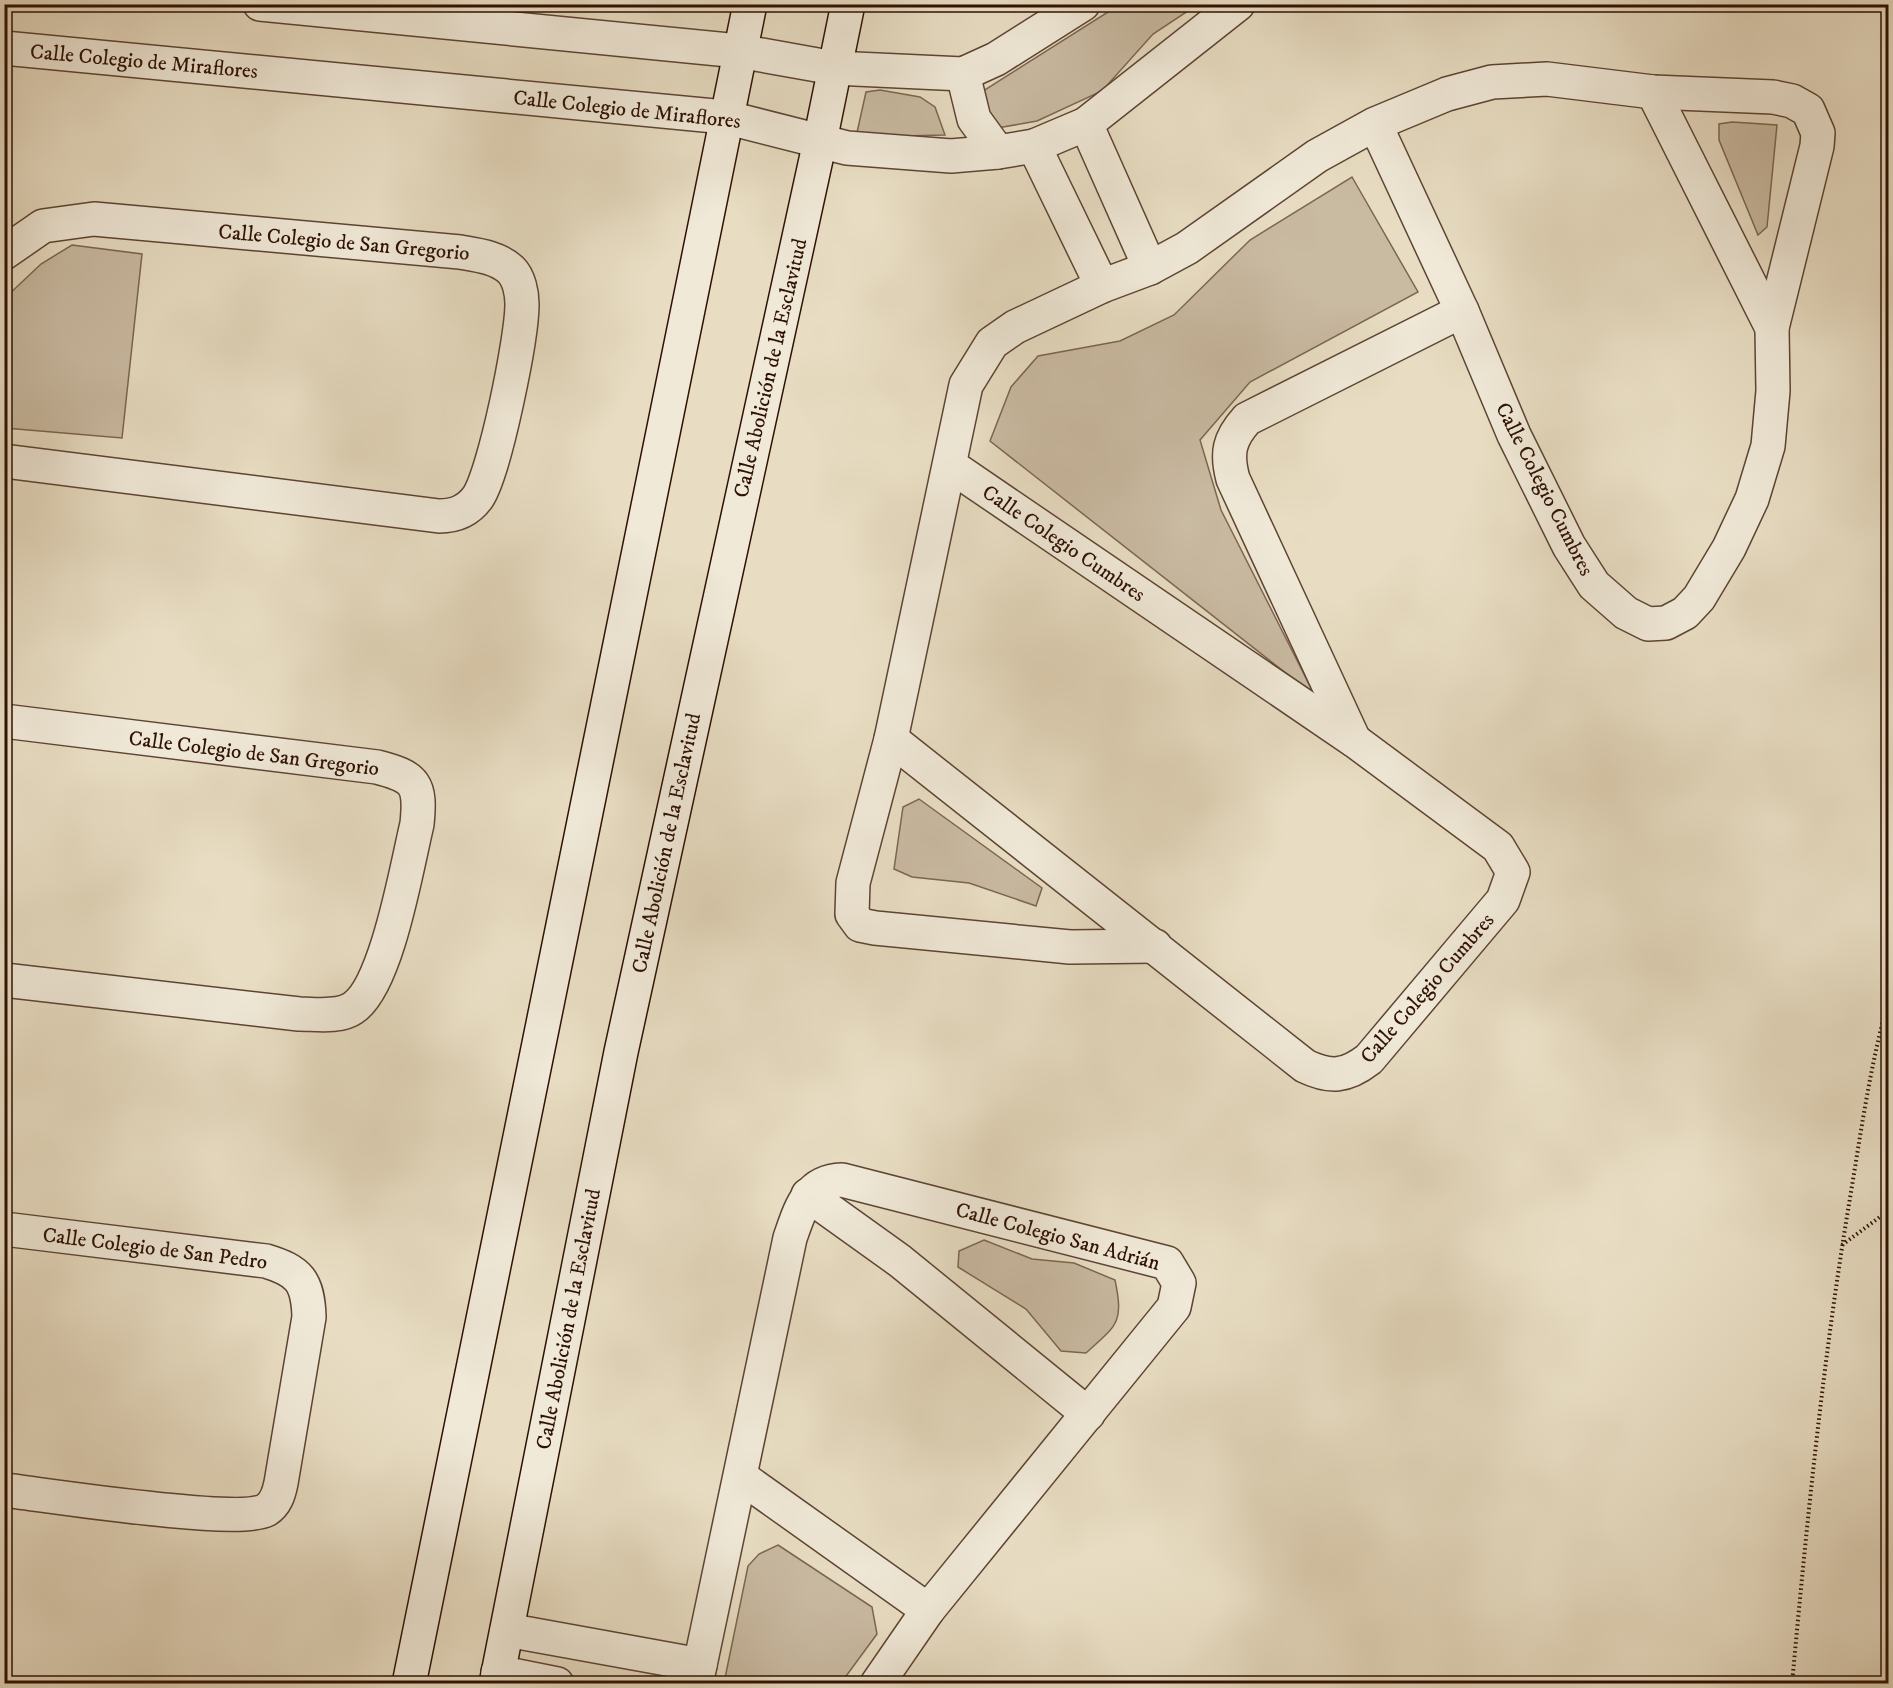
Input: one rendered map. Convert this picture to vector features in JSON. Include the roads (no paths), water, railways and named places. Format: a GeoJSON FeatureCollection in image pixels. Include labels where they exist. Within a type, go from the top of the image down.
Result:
{"type":"FeatureCollection","features":[{"type":"Feature","properties":{"kind":"street"},"geometry":{"type":"LineString","coordinates":[[260,4],[740,51],[834,68],[963,74],[996,59],[1083,4]]}},
{"type":"Feature","properties":{"kind":"street"},"geometry":{"type":"LineString","coordinates":[[409,1683],[725,117],[750,4]]}},
{"type":"Feature","properties":{"kind":"street","name":"Calle Abolición de la Esclavitud"},"geometry":{"type":"LineString","coordinates":[[497,1678],[621,1052],[848,4]]}},
{"type":"Feature","properties":{"kind":"street","name":"Calle Colegio de Miraflores"},"geometry":{"type":"LineString","coordinates":[[4,48],[725,117],[820,141],[879,151],[951,156],[1034,146],[1086,124],[1238,4]]}},
{"type":"Feature","properties":{"kind":"street"},"geometry":{"type":"LineString","coordinates":[[963,74],[974,119],[998,152]]}},
{"type":"Feature","properties":{"kind":"street","name":"Calle Colegio Cumbres"},"geometry":{"type":"LineString","coordinates":[[1155,946],[1070,947],[861,925],[852,914],[853,883],[891,739],[951,466],[966,385],[992,343],[1015,327],[1102,286],[1150,268],[1187,248],[1317,156],[1376,124],[1447,94],[1492,81],[1547,80],[1653,92],[1773,97],[1792,101],[1808,110],[1816,124],[1817,147],[1772,328],[1773,391],[1767,446],[1752,499],[1729,548],[1699,598],[1684,613],[1666,623],[1648,624],[1626,613],[1594,585],[1569,546],[1514,435],[1462,311],[1376,124]]}},
{"type":"Feature","properties":{"kind":"street","name":"Calle Colegio Cumbres"},"geometry":{"type":"LineString","coordinates":[[1653,92],[1772,328]]}},
{"type":"Feature","properties":{"kind":"street"},"geometry":{"type":"LineString","coordinates":[[1086,124],[1150,268]]}},
{"type":"Feature","properties":{"kind":"street"},"geometry":{"type":"LineString","coordinates":[[1034,146],[1102,286]]}},
{"type":"Feature","properties":{"kind":"street","name":"Calle Colegio de San Gregorio"},"geometry":{"type":"LineString","coordinates":[[4,253],[43,226],[94,219],[460,252],[486,256],[512,270],[520,287],[522,303],[520,328],[490,472],[478,497],[458,514],[439,516],[4,461]]}},
{"type":"Feature","properties":{"kind":"street","name":"Calle Colegio Cumbres"},"geometry":{"type":"LineString","coordinates":[[1355,741],[1233,479],[1228,460],[1228,447],[1235,433],[1247,419],[1462,311]]}},
{"type":"Feature","properties":{"kind":"street","name":"Calle Colegio Cumbres"},"geometry":{"type":"LineString","coordinates":[[891,739],[1305,1066],[1321,1073],[1340,1075],[1355,1070],[1369,1059],[1503,900],[1513,872],[1498,847],[1355,741],[951,466]]}},
{"type":"Feature","properties":{"kind":"street","name":"Calle Colegio de San Gregorio"},"geometry":{"type":"LineString","coordinates":[[4,721],[377,767],[406,776],[416,786],[419,799],[417,824],[377,978],[353,1009],[339,1013],[299,1014],[4,980]]}},
{"type":"Feature","properties":{"kind":"street","name":"Calle Colegio San Adrián"},"geometry":{"type":"LineString","coordinates":[[808,1195],[822,1183],[842,1180],[1167,1263],[1179,1283],[1174,1307],[928,1610],[877,1683]]}},
{"type":"Feature","properties":{"kind":"street"},"geometry":{"type":"LineString","coordinates":[[507,1630],[698,1674],[790,1238],[808,1195],[900,1261],[1088,1414]]}},
{"type":"Feature","properties":{"kind":"street","name":"Calle Colegio de San Pedro"},"geometry":{"type":"LineString","coordinates":[[4,1229],[266,1261],[287,1267],[302,1280],[308,1300],[309,1317],[282,1483],[276,1499],[264,1511],[240,1515],[195,1512],[4,1490]]}},
{"type":"Feature","properties":{"kind":"street"},"geometry":{"type":"LineString","coordinates":[[741,1477],[928,1610]]}},
{"type":"Feature","properties":{"kind":"street"},"geometry":{"type":"LineString","coordinates":[[497,1678],[557,1683]]}}]}
